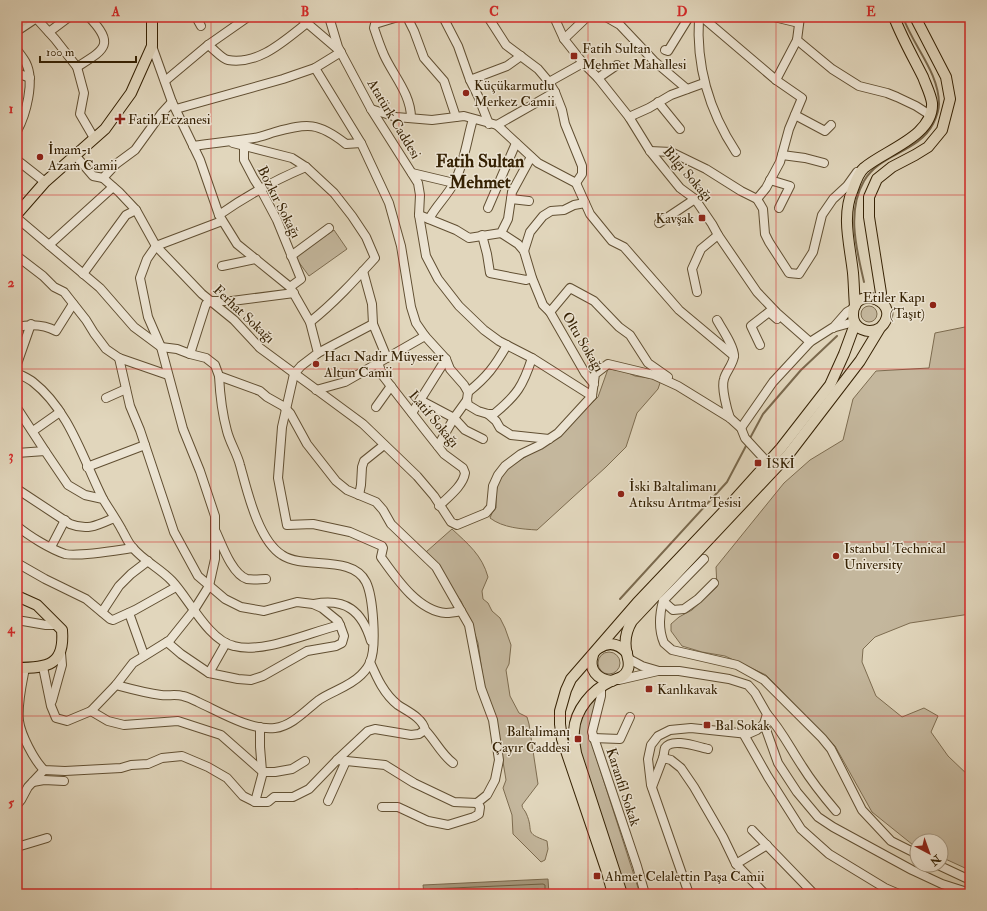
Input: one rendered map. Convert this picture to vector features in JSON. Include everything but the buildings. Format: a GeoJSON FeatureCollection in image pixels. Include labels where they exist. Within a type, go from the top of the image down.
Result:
{"type":"FeatureCollection","features":[{"type":"Feature","properties":{"kind":"main road"},"geometry":{"type":"LineString","coordinates":[[17,214],[44,182],[106,129],[131,93],[152,46],[152,17]]}},
{"type":"Feature","properties":{"kind":"main road"},"geometry":{"type":"LineString","coordinates":[[880,328],[868,332],[861,329],[855,323],[853,318],[853,272],[846,214],[852,190],[863,169],[886,153],[909,140],[924,125],[930,115],[932,103],[927,86],[894,17]]}},
{"type":"Feature","properties":{"kind":"main road"},"geometry":{"type":"LineString","coordinates":[[880,301],[881,293],[869,217],[869,197],[877,179],[892,167],[916,155],[928,146],[942,130],[950,99],[946,77],[915,17]]}},
{"type":"Feature","properties":{"kind":"main road"},"geometry":{"type":"LineString","coordinates":[[17,24],[34,18]]}},
{"type":"Feature","properties":{"kind":"main road"},"geometry":{"type":"LineString","coordinates":[[622,894],[576,753],[573,733],[575,723],[584,704],[601,687],[625,674],[629,664],[625,645],[626,635],[632,621],[788,455],[860,361],[886,320],[887,315],[884,306],[880,301],[872,298],[860,300],[854,307]]}},
{"type":"Feature","properties":{"kind":"main road"},"geometry":{"type":"LineString","coordinates":[[614,894],[565,747],[560,724],[562,702],[568,684],[574,675],[637,603],[782,448],[830,385],[844,354],[855,323]]}},
{"type":"Feature","properties":{"kind":"main road"},"geometry":{"type":"LineString","coordinates":[[17,596],[37,605],[62,630],[64,642],[61,653],[57,659],[43,667],[21,668]]}},
{"type":"Feature","properties":{"kind":"main road"},"geometry":{"type":"LineString","coordinates":[[614,681],[606,681],[595,674],[591,664],[595,652],[602,646],[613,644],[618,646],[628,656]]}},
{"type":"Feature","properties":{"kind":"street"},"geometry":{"type":"LineString","coordinates":[[49,32],[69,17]]}},
{"type":"Feature","properties":{"kind":"street"},"geometry":{"type":"LineString","coordinates":[[77,67],[98,54],[105,44],[104,38],[89,17]]}},
{"type":"Feature","properties":{"kind":"street"},"geometry":{"type":"LineString","coordinates":[[196,17],[201,26]]}},
{"type":"Feature","properties":{"kind":"street"},"geometry":{"type":"LineString","coordinates":[[165,81],[208,45],[248,17]]}},
{"type":"Feature","properties":{"kind":"street"},"geometry":{"type":"LineString","coordinates":[[103,178],[116,164],[135,150],[161,114],[174,105],[283,79],[315,68],[341,52],[300,17]]}},
{"type":"Feature","properties":{"kind":"street","name":"Atatürk Caddesi"},"geometry":{"type":"LineString","coordinates":[[330,17],[338,47],[371,109],[418,183],[420,194],[419,215],[426,256],[438,279],[468,316],[484,330],[592,396]]}},
{"type":"Feature","properties":{"kind":"street"},"geometry":{"type":"LineString","coordinates":[[397,17],[375,24],[374,28],[384,54],[411,107],[410,118]]}},
{"type":"Feature","properties":{"kind":"street"},"geometry":{"type":"LineString","coordinates":[[407,17],[424,58],[444,81],[456,117]]}},
{"type":"Feature","properties":{"kind":"street"},"geometry":{"type":"LineString","coordinates":[[443,17],[458,46],[470,80],[493,125]]}},
{"type":"Feature","properties":{"kind":"street"},"geometry":{"type":"LineString","coordinates":[[488,17],[506,45],[538,69],[555,92],[562,110],[565,124],[582,166],[582,174],[576,183]]}},
{"type":"Feature","properties":{"kind":"street","name":"Bilgi Sokağı"},"geometry":{"type":"LineString","coordinates":[[554,17],[564,39],[629,117],[650,150],[680,188],[694,199],[757,292],[810,342]]}},
{"type":"Feature","properties":{"kind":"street"},"geometry":{"type":"LineString","coordinates":[[564,39],[587,17]]}},
{"type":"Feature","properties":{"kind":"street"},"geometry":{"type":"LineString","coordinates":[[606,17],[620,25],[654,61],[687,89]]}},
{"type":"Feature","properties":{"kind":"street"},"geometry":{"type":"LineString","coordinates":[[665,50],[668,51],[689,17]]}},
{"type":"Feature","properties":{"kind":"street"},"geometry":{"type":"LineString","coordinates":[[699,17],[698,38],[704,83],[711,106],[736,152]]}},
{"type":"Feature","properties":{"kind":"street"},"geometry":{"type":"LineString","coordinates":[[702,17],[776,80],[802,98],[789,129],[780,162],[766,188],[757,199]]}},
{"type":"Feature","properties":{"kind":"street"},"geometry":{"type":"LineString","coordinates":[[774,17],[800,20],[797,40],[776,80]]}},
{"type":"Feature","properties":{"kind":"street"},"geometry":{"type":"LineString","coordinates":[[17,31],[34,18],[49,32],[77,67],[84,93],[80,114],[94,138]]}},
{"type":"Feature","properties":{"kind":"street"},"geometry":{"type":"LineString","coordinates":[[208,45],[227,60],[254,59],[278,45],[307,23]]}},
{"type":"Feature","properties":{"kind":"street"},"geometry":{"type":"LineString","coordinates":[[797,40],[832,68],[859,86],[897,97],[930,115]]}},
{"type":"Feature","properties":{"kind":"street"},"geometry":{"type":"LineString","coordinates":[[152,46],[174,105],[193,146],[221,218],[237,244],[292,290],[310,322],[318,353]]}},
{"type":"Feature","properties":{"kind":"street"},"geometry":{"type":"LineString","coordinates":[[17,50],[27,64],[30,78],[30,87],[22,121],[17,131]]}},
{"type":"Feature","properties":{"kind":"street"},"geometry":{"type":"LineString","coordinates":[[470,80],[508,66],[521,56]]}},
{"type":"Feature","properties":{"kind":"street"},"geometry":{"type":"LineString","coordinates":[[549,82],[583,63]]}},
{"type":"Feature","properties":{"kind":"street"},"geometry":{"type":"LineString","coordinates":[[598,78],[617,65]]}},
{"type":"Feature","properties":{"kind":"street"},"geometry":{"type":"LineString","coordinates":[[315,68],[361,143],[388,203],[401,246],[411,306],[416,323],[425,336],[446,359],[450,369],[464,385],[468,392],[468,405],[478,411],[494,414],[518,391],[526,376],[532,358]]}},
{"type":"Feature","properties":{"kind":"street"},"geometry":{"type":"LineString","coordinates":[[17,73],[30,78]]}},
{"type":"Feature","properties":{"kind":"street"},"geometry":{"type":"LineString","coordinates":[[629,117],[671,95],[704,83]]}},
{"type":"Feature","properties":{"kind":"street"},"geometry":{"type":"LineString","coordinates":[[493,125],[555,92]]}},
{"type":"Feature","properties":{"kind":"street"},"geometry":{"type":"LineString","coordinates":[[658,102],[680,129]]}},
{"type":"Feature","properties":{"kind":"street"},"geometry":{"type":"LineString","coordinates":[[371,109],[396,117],[432,120],[464,116],[493,125],[538,163],[576,183],[590,214],[612,241],[624,247],[679,310],[734,356]]}},
{"type":"Feature","properties":{"kind":"street"},"geometry":{"type":"LineString","coordinates":[[795,115],[825,131],[831,125]]}},
{"type":"Feature","properties":{"kind":"street"},"geometry":{"type":"LineString","coordinates":[[429,219],[433,211],[454,183],[473,119]]}},
{"type":"Feature","properties":{"kind":"street"},"geometry":{"type":"LineString","coordinates":[[193,146],[256,138],[296,127],[310,125],[333,134],[346,144],[361,143]]}},
{"type":"Feature","properties":{"kind":"street"},"geometry":{"type":"LineString","coordinates":[[225,141],[292,158],[306,167],[334,193],[366,237],[375,258],[322,313],[310,322]]}},
{"type":"Feature","properties":{"kind":"street"},"geometry":{"type":"LineString","coordinates":[[488,208],[516,144]]}},
{"type":"Feature","properties":{"kind":"street","name":"Bozkır Sokağı"},"geometry":{"type":"LineString","coordinates":[[244,145],[244,160],[254,179],[262,190],[277,220],[301,279],[292,290]]}},
{"type":"Feature","properties":{"kind":"street"},"geometry":{"type":"LineString","coordinates":[[650,150],[670,152],[706,169],[741,191],[757,199],[763,209],[765,234],[769,242],[789,273],[799,274],[813,252],[822,215],[833,199],[847,186],[857,171],[863,169]]}},
{"type":"Feature","properties":{"kind":"street","name":"Ferhat Sokağı"},"geometry":{"type":"LineString","coordinates":[[75,155],[93,176],[103,178],[136,210],[156,246],[202,294],[234,320],[260,348],[363,424],[417,476],[434,496],[451,522],[457,525],[486,513],[491,507],[493,486],[498,475],[505,466],[521,454],[549,439]]}},
{"type":"Feature","properties":{"kind":"street"},"geometry":{"type":"LineString","coordinates":[[782,155],[805,158],[824,163]]}},
{"type":"Feature","properties":{"kind":"street"},"geometry":{"type":"LineString","coordinates":[[501,233],[508,219],[512,192],[531,157]]}},
{"type":"Feature","properties":{"kind":"street"},"geometry":{"type":"LineString","coordinates":[[17,160],[44,182]]}},
{"type":"Feature","properties":{"kind":"street"},"geometry":{"type":"LineString","coordinates":[[43,667],[56,718],[67,721],[91,711],[133,663],[167,642],[194,610],[209,586],[215,560],[214,516],[200,471],[183,429],[161,347],[148,317],[140,278],[147,259],[156,246],[221,218],[242,199],[262,190],[283,176],[306,167]]}},
{"type":"Feature","properties":{"kind":"street"},"geometry":{"type":"LineString","coordinates":[[412,173],[454,183]]}},
{"type":"Feature","properties":{"kind":"street"},"geometry":{"type":"LineString","coordinates":[[770,180],[790,186],[779,208]]}},
{"type":"Feature","properties":{"kind":"street"},"geometry":{"type":"LineString","coordinates":[[49,245],[113,187]]}},
{"type":"Feature","properties":{"kind":"street"},"geometry":{"type":"LineString","coordinates":[[511,199],[529,201]]}},
{"type":"Feature","properties":{"kind":"street"},"geometry":{"type":"LineString","coordinates":[[659,223],[694,199]]}},
{"type":"Feature","properties":{"kind":"street"},"geometry":{"type":"LineString","coordinates":[[524,252],[530,232],[543,216],[551,211],[564,210],[574,205],[585,203]]}},
{"type":"Feature","properties":{"kind":"street"},"geometry":{"type":"LineString","coordinates":[[83,274],[126,215],[136,210]]}},
{"type":"Feature","properties":{"kind":"street"},"geometry":{"type":"LineString","coordinates":[[419,215],[456,230],[469,238],[501,233],[518,244],[524,252]]}},
{"type":"Feature","properties":{"kind":"street"},"geometry":{"type":"LineString","coordinates":[[17,218],[100,288],[134,327],[161,347],[177,349],[206,358],[215,365],[219,376],[220,398],[227,432],[259,524],[269,542],[282,555],[293,560],[350,568],[360,574],[366,582],[371,601],[374,628],[374,647],[370,662],[360,675],[346,686],[320,700],[287,724],[276,728],[260,728],[235,719],[183,696],[161,695],[138,691],[116,684]]}},
{"type":"Feature","properties":{"kind":"street"},"geometry":{"type":"LineString","coordinates":[[291,256],[328,228]]}},
{"type":"Feature","properties":{"kind":"street"},"geometry":{"type":"LineString","coordinates":[[697,292],[692,269],[701,249],[718,235]]}},
{"type":"Feature","properties":{"kind":"street"},"geometry":{"type":"LineString","coordinates":[[482,236],[490,273],[526,280],[532,278]]}},
{"type":"Feature","properties":{"kind":"street","name":"Oltu Sokağı"},"geometry":{"type":"LineString","coordinates":[[524,252],[532,278],[543,305],[550,312],[585,373],[594,384]]}},
{"type":"Feature","properties":{"kind":"street"},"geometry":{"type":"LineString","coordinates":[[17,256],[43,276],[54,287],[64,292],[106,349],[119,358],[168,375]]}},
{"type":"Feature","properties":{"kind":"street"},"geometry":{"type":"LineString","coordinates":[[222,266],[256,259]]}},
{"type":"Feature","properties":{"kind":"street"},"geometry":{"type":"LineString","coordinates":[[363,271],[372,304],[373,324],[387,358]]}},
{"type":"Feature","properties":{"kind":"street"},"geometry":{"type":"LineString","coordinates":[[550,312],[570,288],[594,301],[619,327],[630,335],[648,363],[668,376],[678,386]]}},
{"type":"Feature","properties":{"kind":"street"},"geometry":{"type":"LineString","coordinates":[[190,354],[206,304],[212,302],[232,301],[292,290]]}},
{"type":"Feature","properties":{"kind":"street"},"geometry":{"type":"LineString","coordinates":[[17,327],[31,324],[46,326],[56,331],[73,304]]}},
{"type":"Feature","properties":{"kind":"street"},"geometry":{"type":"LineString","coordinates":[[741,428],[773,382],[810,342],[832,328],[847,312],[854,307]]}},
{"type":"Feature","properties":{"kind":"street"},"geometry":{"type":"LineString","coordinates":[[760,345],[751,326],[769,312],[787,328],[794,328]]}},
{"type":"Feature","properties":{"kind":"street"},"geometry":{"type":"LineString","coordinates":[[717,320],[731,346],[734,356],[730,369],[723,379],[725,401],[730,418]]}},
{"type":"Feature","properties":{"kind":"street"},"geometry":{"type":"LineString","coordinates":[[832,328],[855,323]]}},
{"type":"Feature","properties":{"kind":"street"},"geometry":{"type":"LineString","coordinates":[[17,364],[31,324]]}},
{"type":"Feature","properties":{"kind":"street"},"geometry":{"type":"LineString","coordinates":[[373,324],[318,353],[301,366],[294,374],[282,427],[278,478],[287,525],[313,524],[350,532],[382,546],[381,557],[397,581],[414,598],[435,611],[446,613],[461,611]]}},
{"type":"Feature","properties":{"kind":"street"},"geometry":{"type":"LineString","coordinates":[[316,390],[345,382],[425,336]]}},
{"type":"Feature","properties":{"kind":"street"},"geometry":{"type":"LineString","coordinates":[[468,392],[482,381],[493,369],[507,345]]}},
{"type":"Feature","properties":{"kind":"street"},"geometry":{"type":"LineString","coordinates":[[119,358],[130,406],[145,445],[174,532],[198,576],[225,599],[241,607],[264,611],[297,602],[314,604],[322,608],[338,621],[344,636],[342,643],[336,646],[307,651],[263,676],[251,680],[209,673],[181,654],[167,642]]}},
{"type":"Feature","properties":{"kind":"street"},"geometry":{"type":"LineString","coordinates":[[412,413],[446,359]]}},
{"type":"Feature","properties":{"kind":"street","name":"Latif Sokağı"},"geometry":{"type":"LineString","coordinates":[[378,363],[383,376],[390,386],[444,454],[463,468],[465,473],[462,480],[440,506]]}},
{"type":"Feature","properties":{"kind":"street"},"geometry":{"type":"LineString","coordinates":[[488,414],[496,421],[500,428],[511,434],[549,439],[558,433],[592,396],[595,374],[608,364],[654,374],[678,386],[730,418],[741,428],[745,438],[768,463]]}},
{"type":"Feature","properties":{"kind":"street"},"geometry":{"type":"LineString","coordinates":[[17,373],[33,382],[46,394],[60,412],[74,438],[102,499],[133,548],[172,581],[218,638],[234,647],[256,647],[288,641],[340,625]]}},
{"type":"Feature","properties":{"kind":"street"},"geometry":{"type":"LineString","coordinates":[[219,376],[260,391],[286,409],[290,413],[307,444],[336,482],[347,490],[376,502],[391,524],[436,566],[469,625],[481,688],[493,720],[499,760],[495,780],[487,795],[477,803],[454,802],[414,783],[385,765],[336,760]]}},
{"type":"Feature","properties":{"kind":"street"},"geometry":{"type":"LineString","coordinates":[[376,407],[390,386]]}},
{"type":"Feature","properties":{"kind":"street"},"geometry":{"type":"LineString","coordinates":[[106,398],[126,389]]}},
{"type":"Feature","properties":{"kind":"street"},"geometry":{"type":"LineString","coordinates":[[420,400],[454,418],[465,430],[484,439]]}},
{"type":"Feature","properties":{"kind":"street"},"geometry":{"type":"LineString","coordinates":[[438,446],[454,418],[467,400]]}},
{"type":"Feature","properties":{"kind":"street"},"geometry":{"type":"LineString","coordinates":[[17,408],[68,485],[85,495],[102,499]]}},
{"type":"Feature","properties":{"kind":"street"},"geometry":{"type":"LineString","coordinates":[[33,431],[60,412]]}},
{"type":"Feature","properties":{"kind":"street"},"geometry":{"type":"LineString","coordinates":[[87,467],[145,445]]}},
{"type":"Feature","properties":{"kind":"street"},"geometry":{"type":"LineString","coordinates":[[359,496],[364,461],[384,445]]}},
{"type":"Feature","properties":{"kind":"street"},"geometry":{"type":"LineString","coordinates":[[17,453],[45,450]]}},
{"type":"Feature","properties":{"kind":"street"},"geometry":{"type":"LineString","coordinates":[[17,489],[80,528],[96,526],[114,518]]}},
{"type":"Feature","properties":{"kind":"street"},"geometry":{"type":"LineString","coordinates":[[51,547],[65,520]]}},
{"type":"Feature","properties":{"kind":"street"},"geometry":{"type":"LineString","coordinates":[[17,526],[51,547],[66,554],[85,554],[133,548]]}},
{"type":"Feature","properties":{"kind":"street"},"geometry":{"type":"LineString","coordinates":[[215,527],[226,555],[239,574],[248,579],[266,579]]}},
{"type":"Feature","properties":{"kind":"street"},"geometry":{"type":"LineString","coordinates":[[704,559],[663,601],[659,622],[664,643],[672,650],[737,666],[764,680],[822,738],[831,749],[862,810],[891,841],[909,850]]}},
{"type":"Feature","properties":{"kind":"street"},"geometry":{"type":"LineString","coordinates":[[102,612],[119,586],[131,574],[148,561]]}},
{"type":"Feature","properties":{"kind":"street"},"geometry":{"type":"LineString","coordinates":[[17,563],[45,579],[86,599],[113,620],[129,613],[176,587]]}},
{"type":"Feature","properties":{"kind":"street"},"geometry":{"type":"LineString","coordinates":[[663,601],[673,610],[684,609],[698,599],[714,583]]}},
{"type":"Feature","properties":{"kind":"street"},"geometry":{"type":"LineString","coordinates":[[314,604],[326,601],[349,606],[355,610],[368,629],[374,647]]}},
{"type":"Feature","properties":{"kind":"street"},"geometry":{"type":"LineString","coordinates":[[129,613],[144,655]]}},
{"type":"Feature","properties":{"kind":"street"},"geometry":{"type":"LineString","coordinates":[[17,620],[46,626],[57,625]]}},
{"type":"Feature","properties":{"kind":"street"},"geometry":{"type":"LineString","coordinates":[[209,673],[226,643]]}},
{"type":"Feature","properties":{"kind":"street"},"geometry":{"type":"LineString","coordinates":[[51,703],[62,665],[61,653]]}},
{"type":"Feature","properties":{"kind":"street"},"geometry":{"type":"LineString","coordinates":[[628,656],[642,666],[659,671]]}},
{"type":"Feature","properties":{"kind":"street"},"geometry":{"type":"LineString","coordinates":[[370,662],[381,686],[396,704],[415,716],[424,725],[425,730],[432,737],[441,751],[453,763]]}},
{"type":"Feature","properties":{"kind":"street"},"geometry":{"type":"LineString","coordinates":[[21,668],[18,721],[38,764],[44,770],[65,771],[121,768],[148,764],[162,758],[182,756],[208,767],[227,778],[243,796],[255,802],[268,802],[274,797],[294,797],[309,789],[336,760],[368,731],[375,729],[411,735],[419,734],[425,730]]}},
{"type":"Feature","properties":{"kind":"street"},"geometry":{"type":"LineString","coordinates":[[614,681],[659,671],[679,671],[729,679],[748,685],[755,693],[767,714],[778,726],[802,766],[822,795],[836,811]]}},
{"type":"Feature","properties":{"kind":"street","name":"Karanfil Sokak"},"geometry":{"type":"LineString","coordinates":[[601,687],[601,696],[592,732],[593,738],[599,752],[645,894]]}},
{"type":"Feature","properties":{"kind":"street"},"geometry":{"type":"LineString","coordinates":[[91,711],[108,721],[124,725],[178,721],[221,735],[262,772],[292,769],[305,761]]}},
{"type":"Feature","properties":{"kind":"street"},"geometry":{"type":"LineString","coordinates":[[689,894],[652,786],[648,759],[651,745],[658,736],[664,732],[691,728],[748,734],[757,730],[764,724],[767,714]]}},
{"type":"Feature","properties":{"kind":"street"},"geometry":{"type":"LineString","coordinates":[[593,738],[620,739],[630,717]]}},
{"type":"Feature","properties":{"kind":"street"},"geometry":{"type":"LineString","coordinates":[[764,724],[778,763],[797,792],[818,817],[833,827],[912,870],[942,884],[970,894]]}},
{"type":"Feature","properties":{"kind":"street"},"geometry":{"type":"LineString","coordinates":[[255,802],[262,772],[260,728]]}},
{"type":"Feature","properties":{"kind":"street"},"geometry":{"type":"LineString","coordinates":[[743,733],[768,777],[801,828],[829,854],[884,891],[899,894]]}},
{"type":"Feature","properties":{"kind":"street"},"geometry":{"type":"LineString","coordinates":[[652,786],[663,758],[665,748],[669,744],[678,742],[708,749]]}},
{"type":"Feature","properties":{"kind":"street"},"geometry":{"type":"LineString","coordinates":[[663,758],[671,760],[680,768],[694,787],[723,837],[736,864],[765,894]]}},
{"type":"Feature","properties":{"kind":"street"},"geometry":{"type":"LineString","coordinates":[[328,801],[346,761]]}},
{"type":"Feature","properties":{"kind":"street"},"geometry":{"type":"LineString","coordinates":[[17,805],[28,786],[44,770]]}},
{"type":"Feature","properties":{"kind":"street"},"geometry":{"type":"LineString","coordinates":[[33,782],[44,780],[64,781]]}},
{"type":"Feature","properties":{"kind":"street"},"geometry":{"type":"LineString","coordinates":[[382,807],[398,807],[428,821],[448,825],[479,814],[480,807],[477,803]]}},
{"type":"Feature","properties":{"kind":"street"},"geometry":{"type":"LineString","coordinates":[[752,830],[814,894]]}},
{"type":"Feature","properties":{"kind":"street"},"geometry":{"type":"LineString","coordinates":[[17,847],[47,838]]}},
{"type":"Feature","properties":{"kind":"street"},"geometry":{"type":"LineString","coordinates":[[736,864],[767,845]]}},
{"type":"Feature","properties":{"kind":"street"},"geometry":{"type":"LineString","coordinates":[[949,870],[970,880]]}},
{"type":"Feature","properties":{"kind":"shaded area"},"geometry":{"type":"Polygon","coordinates":[[[334,230],[347,249],[309,276],[295,257],[334,230]]]}},
{"type":"Feature","properties":{"kind":"shaded area"},"geometry":{"type":"Polygon","coordinates":[[[866,306],[872,306],[877,311],[875,320],[872,322],[866,322],[861,317],[861,311],[866,306]]]}},
{"type":"Feature","properties":{"kind":"shaded area","name":"Istanbul Technical University"},"geometry":{"type":"Polygon","coordinates":[[[970,326],[970,614],[910,623],[875,637],[863,649],[862,662],[876,696],[902,717],[924,708],[938,716],[931,732],[948,756],[970,777],[970,867],[965,868],[949,861],[949,833],[909,833],[909,842],[872,812],[835,746],[766,675],[725,656],[702,652],[682,646],[671,631],[671,624],[679,617],[692,610],[717,587],[716,567],[784,483],[810,460],[843,440],[853,399],[876,371],[929,368],[935,333],[970,326]]]}},
{"type":"Feature","properties":{"kind":"shaded area"},"geometry":{"type":"Polygon","coordinates":[[[608,369],[624,371],[635,376],[661,380],[658,389],[637,413],[626,447],[537,530],[507,526],[490,518],[496,508],[497,484],[503,473],[511,466],[560,435],[598,397],[608,369]]]}},
{"type":"Feature","properties":{"kind":"shaded area"},"geometry":{"type":"Polygon","coordinates":[[[452,529],[474,550],[482,562],[488,577],[482,591],[483,599],[488,603],[492,611],[500,618],[511,645],[509,664],[506,670],[510,696],[519,713],[527,717],[538,784],[522,806],[526,812],[530,831],[534,836],[547,841],[548,849],[545,860],[541,862],[513,834],[512,815],[503,788],[506,780],[496,719],[484,686],[478,643],[471,623],[461,601],[426,552],[452,529]]]}},
{"type":"Feature","properties":{"kind":"shaded area"},"geometry":{"type":"Polygon","coordinates":[[[609,652],[617,655],[620,663],[617,671],[609,674],[601,671],[598,663],[601,655],[609,652]]]}},
{"type":"Feature","properties":{"kind":"shaded area"},"geometry":{"type":"Polygon","coordinates":[[[597,696],[589,735],[640,894],[626,894],[576,738],[582,713],[597,696]]]}},
{"type":"Feature","properties":{"kind":"water"},"geometry":{"type":"Polygon","coordinates":[[[548,879],[549,894],[424,894],[423,885],[548,879]]]}},
{"type":"Feature","properties":{"kind":"water"},"geometry":{"type":"Polygon","coordinates":[[[358,889],[358,894],[299,894],[358,889]]]}},
{"type":"Feature","properties":{"kind":"waterway"},"geometry":{"type":"LineString","coordinates":[[864,282],[856,245],[854,218],[855,206],[864,181],[879,164],[909,147],[926,134],[933,124],[939,104],[935,81],[907,28],[903,17]]}},
{"type":"Feature","properties":{"kind":"waterway"},"geometry":{"type":"LineString","coordinates":[[749,440],[763,414],[801,370],[837,336]]}},
{"type":"Feature","properties":{"kind":"waterway"},"geometry":{"type":"LineString","coordinates":[[620,599],[727,482],[747,444]]}},
{"type":"Feature","properties":{"kind":"place","name":"Fatih Sultan Mehmet Mahallesi"},"geometry":{"type":"Point","coordinates":[574,56]}},
{"type":"Feature","properties":{"kind":"place","name":"Küçükarmutlu Merkez Camii"},"geometry":{"type":"Point","coordinates":[466,93]}},
{"type":"Feature","properties":{"kind":"place","name":"Fatih Eczanesi"},"geometry":{"type":"Point","coordinates":[120,119]}},
{"type":"Feature","properties":{"kind":"place","name":"İmam-ı Azam Camii"},"geometry":{"type":"Point","coordinates":[40,157]}},
{"type":"Feature","properties":{"kind":"place","name":"Kavşak"},"geometry":{"type":"Point","coordinates":[702,218]}},
{"type":"Feature","properties":{"kind":"place","name":"Etiler Kapı (Taşıt)"},"geometry":{"type":"Point","coordinates":[933,305]}},
{"type":"Feature","properties":{"kind":"place","name":"Hacı Nadir Müyesser Altun Camii"},"geometry":{"type":"Point","coordinates":[316,364]}},
{"type":"Feature","properties":{"kind":"place","name":"İSKİ"},"geometry":{"type":"Point","coordinates":[758,463]}},
{"type":"Feature","properties":{"kind":"place","name":"İski Baltalimanı Atıksu Arıtma Tesisi"},"geometry":{"type":"Point","coordinates":[621,494]}},
{"type":"Feature","properties":{"kind":"place","name":"Istanbul Technical University"},"geometry":{"type":"Point","coordinates":[836,556]}},
{"type":"Feature","properties":{"kind":"place","name":"Kanlıkavak"},"geometry":{"type":"Point","coordinates":[649,689]}},
{"type":"Feature","properties":{"kind":"place","name":"Bal Sokak"},"geometry":{"type":"Point","coordinates":[707,725]}},
{"type":"Feature","properties":{"kind":"place","name":"Baltalimanı Çayır Caddesi"},"geometry":{"type":"Point","coordinates":[578,739]}},
{"type":"Feature","properties":{"kind":"place","name":"Ahmet Celalettin Paşa Camii"},"geometry":{"type":"Point","coordinates":[597,876]}},
{"type":"Feature","properties":{"kind":"district","name":"Fatih Sultan Mehmet"},"geometry":{"type":"Point","coordinates":[480,171]}}]}
